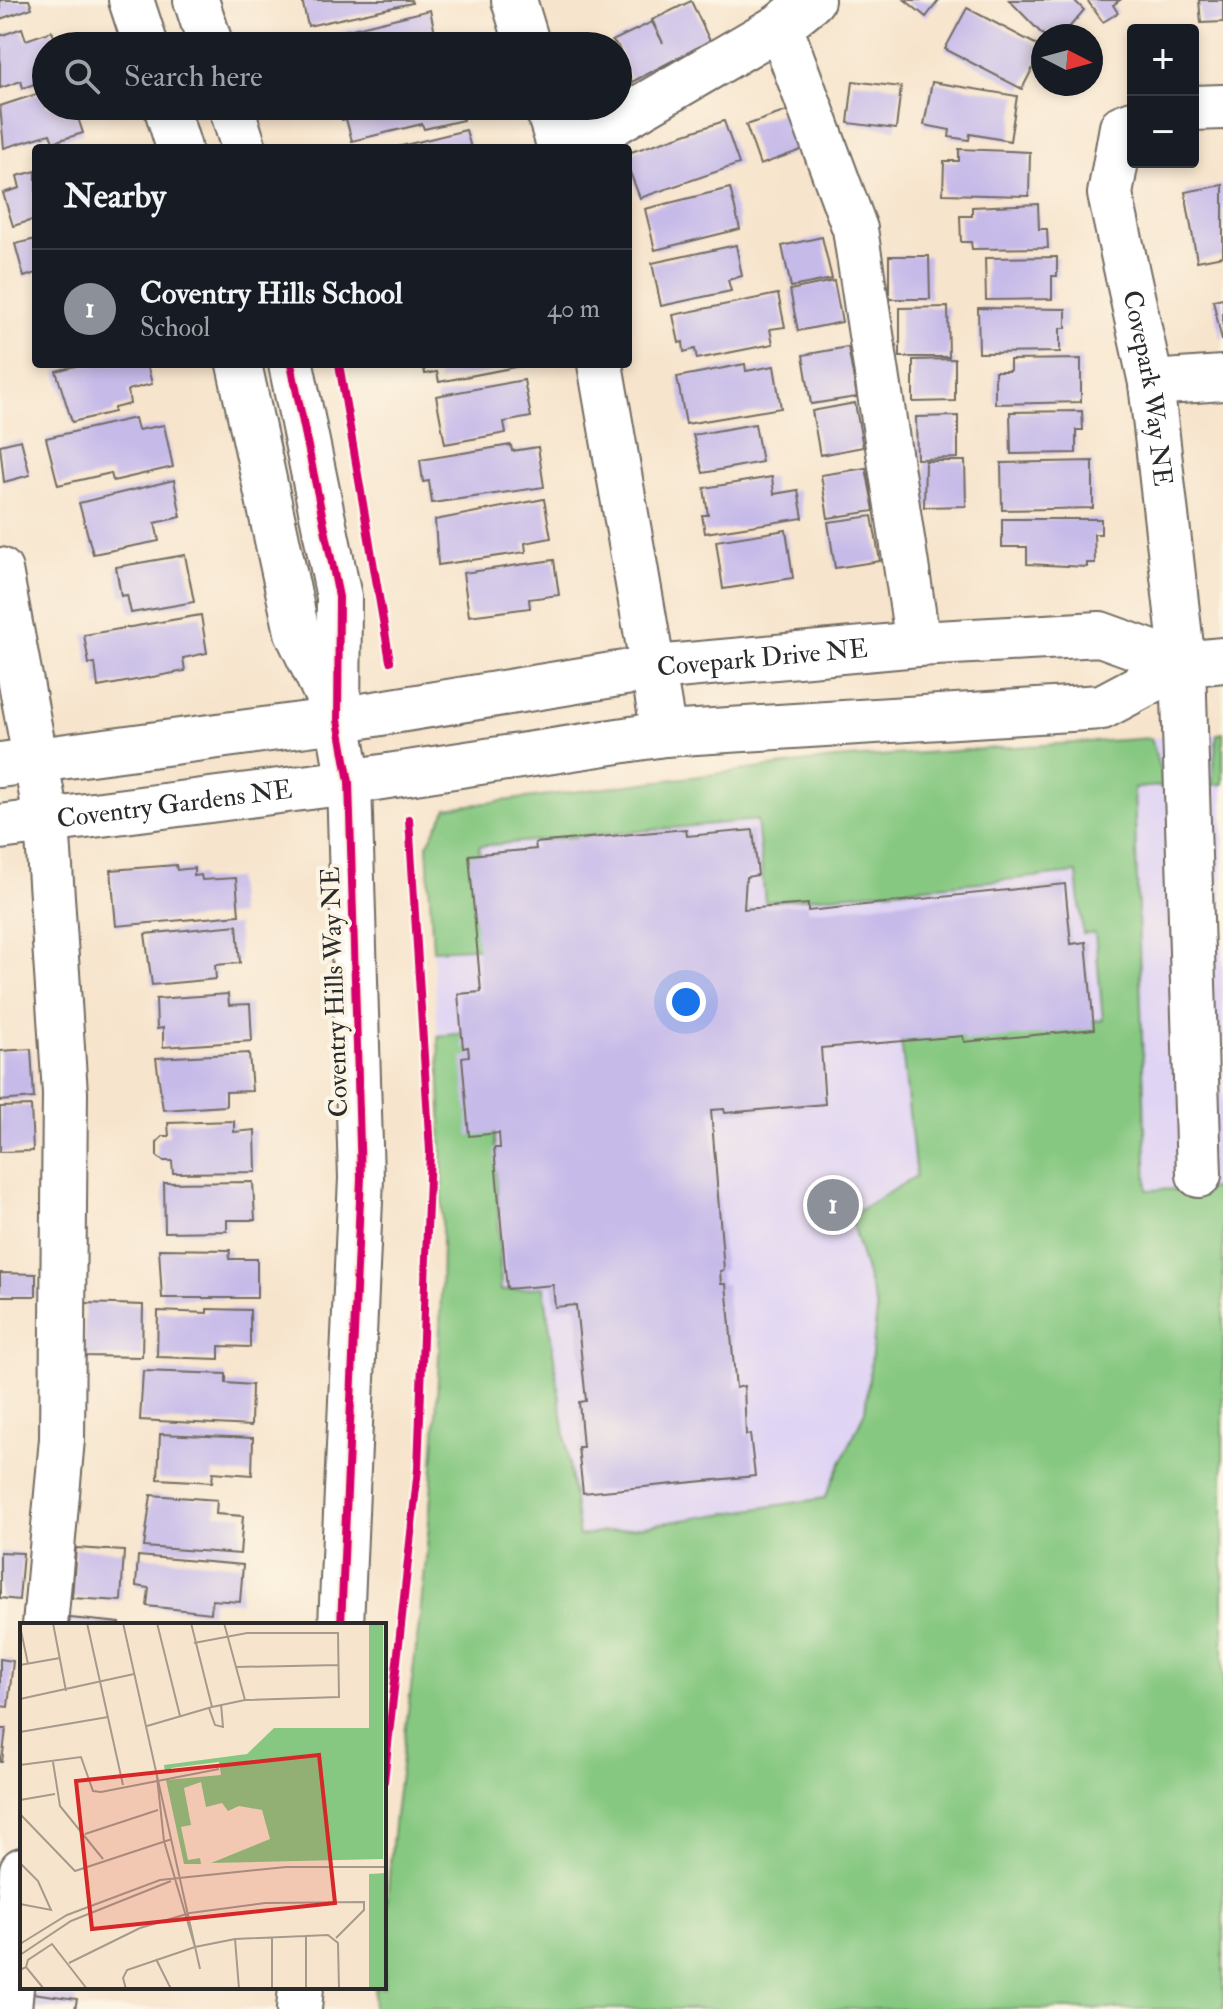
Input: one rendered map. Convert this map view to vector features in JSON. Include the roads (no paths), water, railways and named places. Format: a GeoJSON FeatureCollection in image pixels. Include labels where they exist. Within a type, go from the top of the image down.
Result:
{"type":"FeatureCollection","features":[{"type":"Feature","properties":{"kind":"street"},"geometry":{"type":"LineString","coordinates":[[131,0],[141,32]]}},
{"type":"Feature","properties":{"kind":"street"},"geometry":{"type":"LineString","coordinates":[[196,0],[206,32]]}},
{"type":"Feature","properties":{"kind":"street"},"geometry":{"type":"LineString","coordinates":[[514,0],[524,32]]}},
{"type":"Feature","properties":{"kind":"street"},"geometry":{"type":"LineString","coordinates":[[632,111],[796,13],[855,229],[918,644]]}},
{"type":"Feature","properties":{"kind":"street"},"geometry":{"type":"LineString","coordinates":[[1199,108],[1223,107]]}},
{"type":"Feature","properties":{"kind":"street"},"geometry":{"type":"LineString","coordinates":[[170,120],[178,144]]}},
{"type":"Feature","properties":{"kind":"street"},"geometry":{"type":"LineString","coordinates":[[235,120],[243,144]]}},
{"type":"Feature","properties":{"kind":"street"},"geometry":{"type":"LineString","coordinates":[[551,120],[559,144]]}},
{"type":"Feature","properties":{"kind":"street"},"geometry":{"type":"LineString","coordinates":[[578,144],[618,120]]}},
{"type":"Feature","properties":{"kind":"street","name":"Covepark Way NE"},"geometry":{"type":"LineString","coordinates":[[1127,125],[1122,127],[1110,194],[1151,383],[1203,662],[1199,1175]]}},
{"type":"Feature","properties":{"kind":"street","name":"Coventry Hills Way NE"},"geometry":{"type":"LineString","coordinates":[[240,368],[297,632],[338,720]]}},
{"type":"Feature","properties":{"kind":"street","name":"Coventry Hills Way NE"},"geometry":{"type":"LineString","coordinates":[[292,368],[339,597],[338,720],[349,782],[361,1178],[341,1623]]}},
{"type":"Feature","properties":{"kind":"street"},"geometry":{"type":"LineString","coordinates":[[601,368],[664,734]]}},
{"type":"Feature","properties":{"kind":"street"},"geometry":{"type":"LineString","coordinates":[[1151,383],[1223,378]]}},
{"type":"Feature","properties":{"kind":"street"},"geometry":{"type":"LineString","coordinates":[[0,570],[19,762],[47,822],[65,1093],[62,1439],[45,1623]]}},
{"type":"Feature","properties":{"kind":"street","name":"Covepark Drive NE"},"geometry":{"type":"LineString","coordinates":[[338,720],[655,668],[918,644],[1100,634],[1203,662]]}},
{"type":"Feature","properties":{"kind":"street"},"geometry":{"type":"LineString","coordinates":[[349,782],[664,734],[1102,707],[1203,662]]}},
{"type":"Feature","properties":{"kind":"street"},"geometry":{"type":"LineString","coordinates":[[19,762],[338,720]]}},
{"type":"Feature","properties":{"kind":"street","name":"Coventry Gardens NE"},"geometry":{"type":"LineString","coordinates":[[0,827],[349,782]]}},
{"type":"Feature","properties":{"kind":"street"},"geometry":{"type":"LineString","coordinates":[[9,2009],[20,1891]]}},
{"type":"Feature","properties":{"kind":"street"},"geometry":{"type":"LineString","coordinates":[[299,2009],[301,1989]]}},
{"type":"Feature","properties":{"kind":"place","name":"Coventry Hills School"},"geometry":{"type":"Point","coordinates":[833,1205]}}]}
